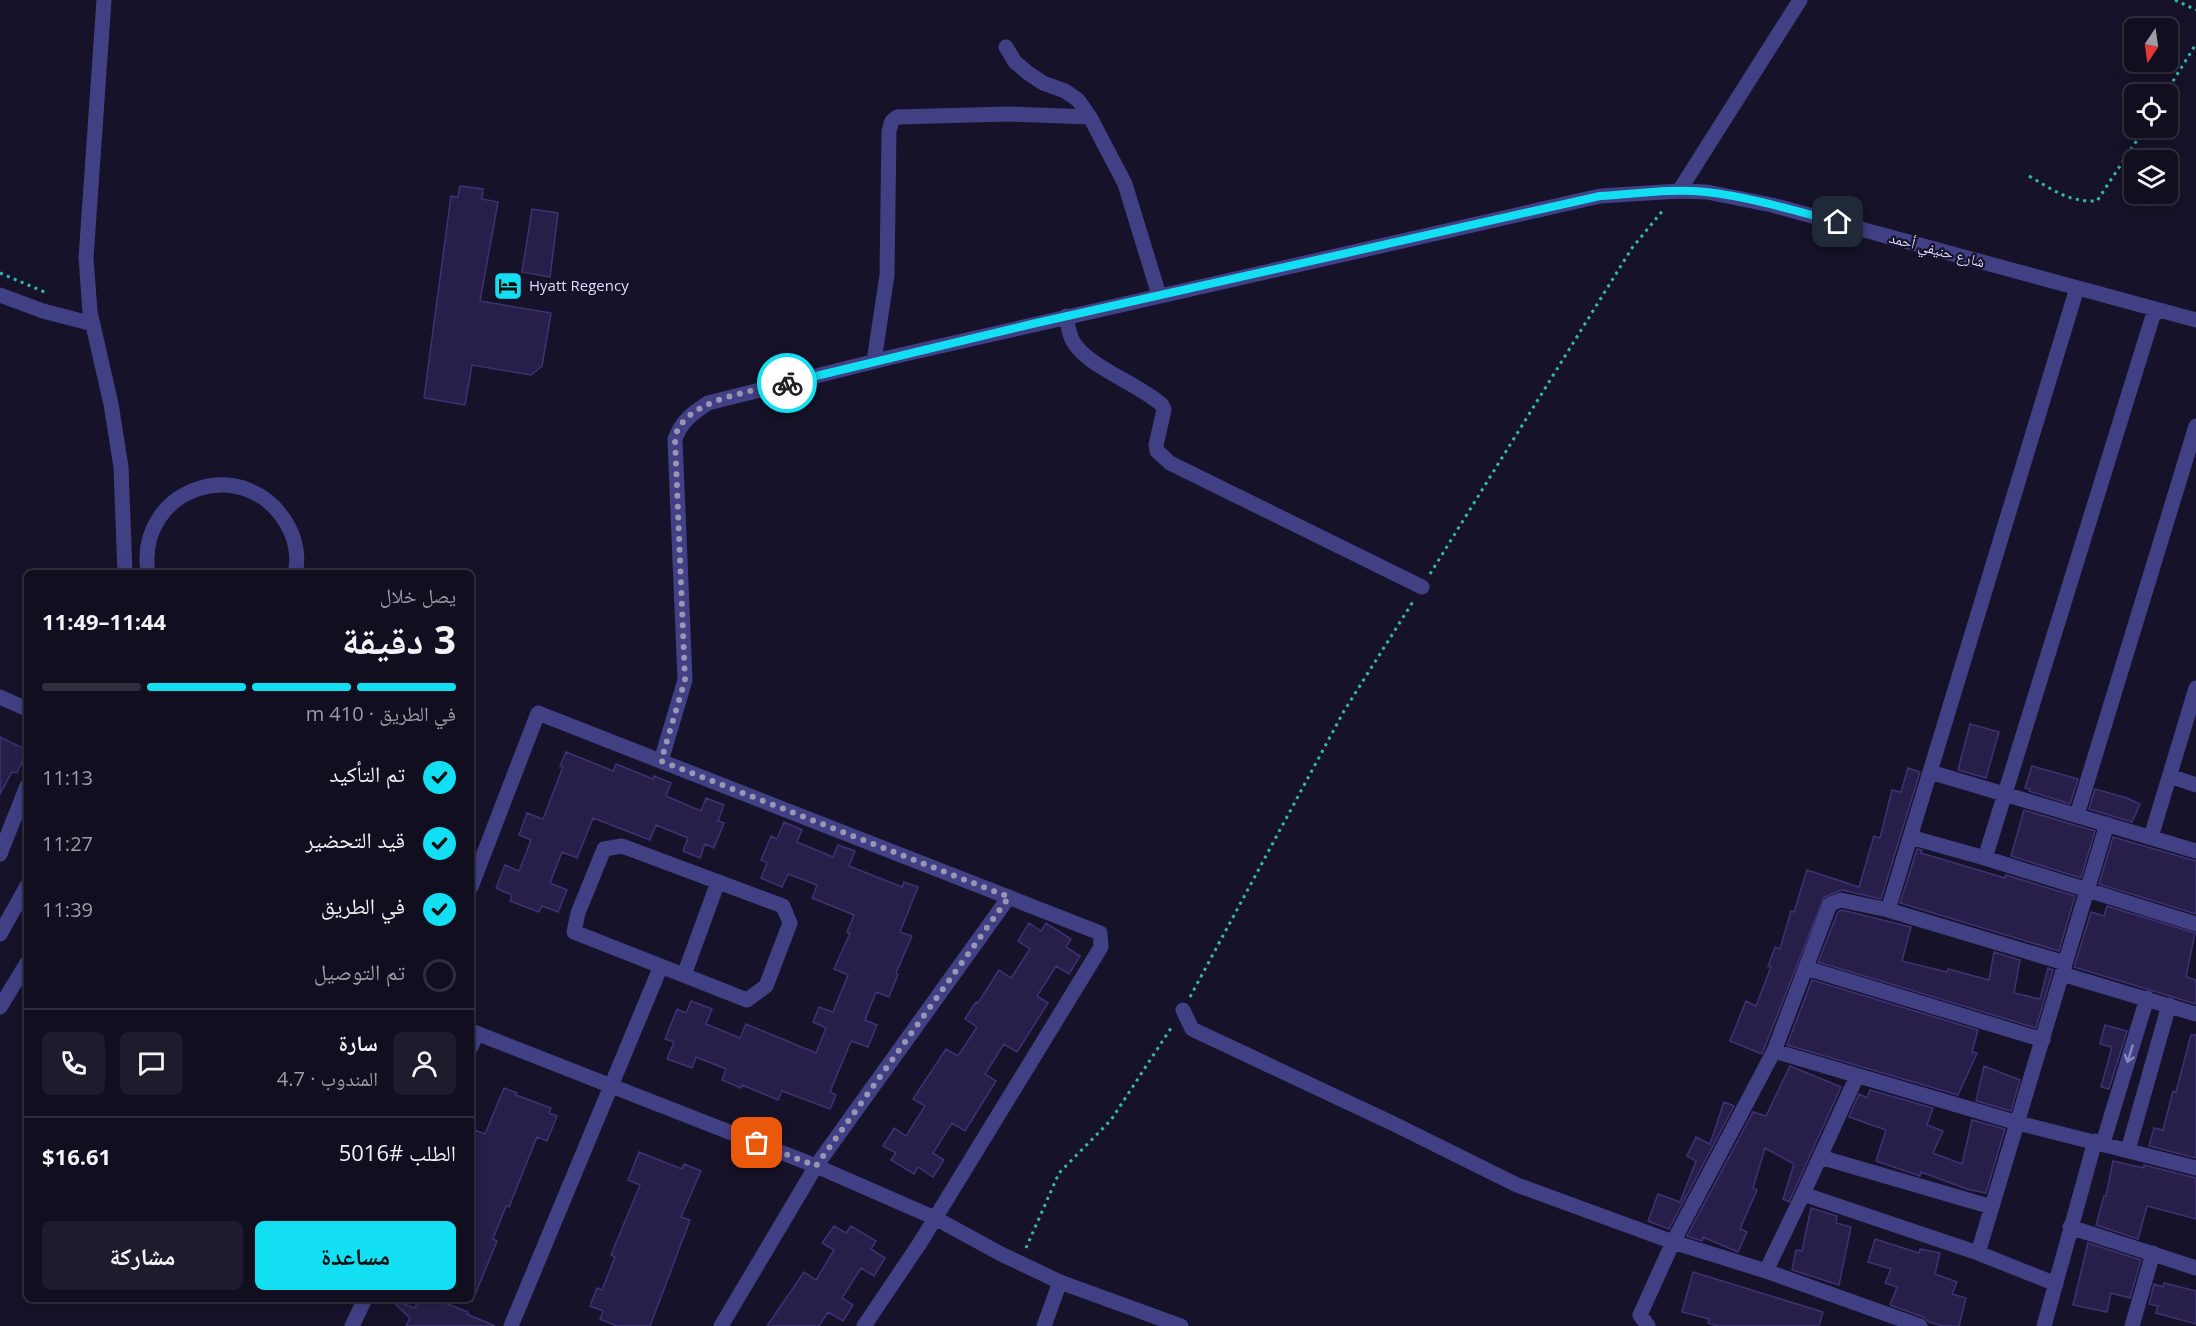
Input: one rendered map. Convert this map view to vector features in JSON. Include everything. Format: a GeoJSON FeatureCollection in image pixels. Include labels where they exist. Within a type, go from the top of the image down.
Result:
{"type":"FeatureCollection","features":[{"type":"Feature","properties":{"kind":"street"},"geometry":{"type":"LineString","coordinates":[[104,0],[86,258],[90,312],[111,404],[121,467],[125,570]]}},
{"type":"Feature","properties":{"kind":"street"},"geometry":{"type":"LineString","coordinates":[[1679,191],[1800,0]]}},
{"type":"Feature","properties":{"kind":"street"},"geometry":{"type":"LineString","coordinates":[[1006,47],[1015,62],[1028,73],[1078,100],[1090,117],[1125,184],[1159,295]]}},
{"type":"Feature","properties":{"kind":"street"},"geometry":{"type":"LineString","coordinates":[[874,361],[887,275],[889,131],[892,121],[897,117],[997,114],[1090,117]]}},
{"type":"Feature","properties":{"kind":"street","name":"شارع حنيفي أحمد"},"geometry":{"type":"LineString","coordinates":[[661,761],[685,680],[675,439],[680,426],[708,403],[1066,316],[1600,196],[1679,191],[1707,192],[1772,205],[2196,320]]}},
{"type":"Feature","properties":{"kind":"street"},"geometry":{"type":"LineString","coordinates":[[1888,910],[2077,288]]}},
{"type":"Feature","properties":{"kind":"street"},"geometry":{"type":"LineString","coordinates":[[0,295],[43,311],[93,324]]}},
{"type":"Feature","properties":{"kind":"street"},"geometry":{"type":"LineString","coordinates":[[1985,858],[2155,309]]}},
{"type":"Feature","properties":{"kind":"street"},"geometry":{"type":"LineString","coordinates":[[1066,316],[1072,341],[1076,346],[1093,360],[1162,405],[1164,410],[1156,445],[1157,451],[1170,463],[1422,587]]}},
{"type":"Feature","properties":{"kind":"street"},"geometry":{"type":"LineString","coordinates":[[2077,815],[2196,426]]}},
{"type":"Feature","properties":{"kind":"street"},"geometry":{"type":"LineString","coordinates":[[148,570],[146,558],[151,532],[164,510],[184,493],[212,485],[238,486],[263,496],[282,514],[294,537],[296,570]]}},
{"type":"Feature","properties":{"kind":"street"},"geometry":{"type":"LineString","coordinates":[[2151,837],[2196,688]]}},
{"type":"Feature","properties":{"kind":"street"},"geometry":{"type":"LineString","coordinates":[[0,697],[24,708]]}},
{"type":"Feature","properties":{"kind":"street"},"geometry":{"type":"LineString","coordinates":[[474,879],[538,713],[1100,933],[1101,947],[920,1243],[864,1326]]}},
{"type":"Feature","properties":{"kind":"street"},"geometry":{"type":"LineString","coordinates":[[1930,772],[2196,851]]}},
{"type":"Feature","properties":{"kind":"street"},"geometry":{"type":"LineString","coordinates":[[2169,776],[2196,784]]}},
{"type":"Feature","properties":{"kind":"street"},"geometry":{"type":"LineString","coordinates":[[0,854],[24,794]]}},
{"type":"Feature","properties":{"kind":"street"},"geometry":{"type":"LineString","coordinates":[[1978,1253],[2107,824]]}},
{"type":"Feature","properties":{"kind":"street"},"geometry":{"type":"LineString","coordinates":[[1910,837],[2196,924]]}},
{"type":"Feature","properties":{"kind":"street"},"geometry":{"type":"LineString","coordinates":[[622,846],[718,882],[783,906],[790,923],[766,987],[747,1000],[574,932],[578,913],[604,849],[622,846]]}},
{"type":"Feature","properties":{"kind":"street"},"geometry":{"type":"LineString","coordinates":[[684,975],[718,882]]}},
{"type":"Feature","properties":{"kind":"street"},"geometry":{"type":"LineString","coordinates":[[0,934],[24,891]]}},
{"type":"Feature","properties":{"kind":"street"},"geometry":{"type":"LineString","coordinates":[[721,1326],[816,1166],[1009,897]]}},
{"type":"Feature","properties":{"kind":"street"},"geometry":{"type":"LineString","coordinates":[[1648,1326],[1640,1315],[1673,1242],[1774,1051],[1830,904],[1841,900],[1888,910],[2196,1014]]}},
{"type":"Feature","properties":{"kind":"street"},"geometry":{"type":"LineString","coordinates":[[511,1326],[613,1086],[661,966]]}},
{"type":"Feature","properties":{"kind":"street"},"geometry":{"type":"LineString","coordinates":[[0,1007],[24,968]]}},
{"type":"Feature","properties":{"kind":"street"},"geometry":{"type":"LineString","coordinates":[[1806,968],[2043,1040]]}},
{"type":"Feature","properties":{"kind":"street"},"geometry":{"type":"LineString","coordinates":[[2044,1326],[2070,1227],[2147,998]]}},
{"type":"Feature","properties":{"kind":"street"},"geometry":{"type":"LineString","coordinates":[[2128,1150],[2169,1005]]}},
{"type":"Feature","properties":{"kind":"street"},"geometry":{"type":"LineString","coordinates":[[1183,1010],[1192,1029],[1517,1185],[1673,1242],[1766,1271],[1920,1326]]}},
{"type":"Feature","properties":{"kind":"street"},"geometry":{"type":"LineString","coordinates":[[474,1037],[613,1086],[816,1166],[935,1218],[1060,1282],[1176,1325]]}},
{"type":"Feature","properties":{"kind":"street"},"geometry":{"type":"LineString","coordinates":[[1774,1051],[2018,1123],[2196,1168]]}},
{"type":"Feature","properties":{"kind":"street"},"geometry":{"type":"LineString","coordinates":[[1766,1271],[1857,1076]]}},
{"type":"Feature","properties":{"kind":"street"},"geometry":{"type":"LineString","coordinates":[[1820,1156],[1992,1207]]}},
{"type":"Feature","properties":{"kind":"street"},"geometry":{"type":"LineString","coordinates":[[1803,1194],[1978,1253],[2056,1284]]}},
{"type":"Feature","properties":{"kind":"street"},"geometry":{"type":"LineString","coordinates":[[2070,1227],[2196,1268]]}},
{"type":"Feature","properties":{"kind":"street"},"geometry":{"type":"LineString","coordinates":[[2132,1326],[2153,1253]]}},
{"type":"Feature","properties":{"kind":"street"},"geometry":{"type":"LineString","coordinates":[[1044,1326],[1060,1282]]}},
{"type":"Feature","properties":{"kind":"street"},"geometry":{"type":"LineString","coordinates":[[352,1326],[364,1302]]}},
{"type":"Feature","properties":{"kind":"path"},"geometry":{"type":"LineString","coordinates":[[2175,0],[2196,10]]}},
{"type":"Feature","properties":{"kind":"path"},"geometry":{"type":"LineString","coordinates":[[2171,84],[2196,44]]}},
{"type":"Feature","properties":{"kind":"path"},"geometry":{"type":"LineString","coordinates":[[2029,176],[2066,198],[2083,202],[2097,201],[2138,138]]}},
{"type":"Feature","properties":{"kind":"path"},"geometry":{"type":"LineString","coordinates":[[0,273],[50,295]]}},
{"type":"Feature","properties":{"kind":"path"},"geometry":{"type":"LineString","coordinates":[[1019,1263],[1059,1173],[1111,1120],[1183,1010]]}},
{"type":"Feature","properties":{"kind":"building"},"geometry":{"type":"Polygon","coordinates":[[[460,186],[483,189],[482,199],[498,202],[480,301],[551,313],[542,366],[531,375],[472,365],[465,405],[424,398],[451,196],[458,197],[460,186]]]}},
{"type":"Feature","properties":{"kind":"building"},"geometry":{"type":"Polygon","coordinates":[[[532,209],[558,213],[550,277],[522,272],[532,209]]]}},
{"type":"Feature","properties":{"kind":"building"},"geometry":{"type":"Polygon","coordinates":[[[1970,724],[1999,732],[1986,778],[1958,770],[1970,724]]]}},
{"type":"Feature","properties":{"kind":"building"},"geometry":{"type":"Polygon","coordinates":[[[0,737],[24,749],[24,757],[17,773],[12,772],[0,794],[0,737]]]}},
{"type":"Feature","properties":{"kind":"building"},"geometry":{"type":"Polygon","coordinates":[[[566,752],[613,771],[616,764],[653,779],[654,776],[671,783],[666,796],[701,811],[706,798],[724,805],[718,821],[724,823],[714,848],[705,844],[700,858],[683,851],[688,838],[656,825],[650,840],[593,818],[577,858],[562,852],[550,883],[567,890],[558,912],[542,906],[539,912],[510,901],[512,895],[496,888],[505,865],[519,871],[531,840],[519,835],[527,813],[543,819],[563,767],[560,766],[566,752]]]}},
{"type":"Feature","properties":{"kind":"building"},"geometry":{"type":"Polygon","coordinates":[[[2032,766],[2078,779],[2070,804],[2025,788],[2032,766]]]}},
{"type":"Feature","properties":{"kind":"building"},"geometry":{"type":"Polygon","coordinates":[[[1908,768],[1920,772],[1881,899],[1842,890],[1824,897],[1762,1054],[1730,1041],[1746,1001],[1756,1006],[1771,967],[1768,966],[1775,947],[1780,949],[1791,911],[1794,912],[1807,870],[1859,887],[1874,836],[1880,838],[1892,790],[1901,792],[1908,768]]]}},
{"type":"Feature","properties":{"kind":"building"},"geometry":{"type":"Polygon","coordinates":[[[2095,789],[2140,804],[2132,822],[2089,809],[2095,789]]]}},
{"type":"Feature","properties":{"kind":"building"},"geometry":{"type":"Polygon","coordinates":[[[2024,810],[2095,831],[2081,878],[2011,856],[2024,810]]]}},
{"type":"Feature","properties":{"kind":"building"},"geometry":{"type":"Polygon","coordinates":[[[784,822],[802,830],[797,842],[833,857],[838,845],[855,851],[849,866],[902,887],[904,882],[918,887],[900,932],[912,936],[896,973],[898,974],[889,997],[876,992],[865,1020],[877,1025],[868,1047],[851,1041],[830,1092],[836,1095],[830,1109],[782,1091],[778,1100],[742,1085],[741,1088],[722,1080],[726,1069],[696,1057],[692,1068],[667,1059],[674,1042],[665,1039],[677,1009],[686,1013],[691,1001],[712,1009],[706,1024],[740,1038],[746,1024],[816,1053],[826,1028],[813,1022],[819,1007],[833,1012],[848,975],[834,969],[850,933],[847,932],[854,915],[812,898],[817,885],[788,874],[782,887],[761,878],[767,863],[761,860],[771,836],[777,839],[784,822]]]}},
{"type":"Feature","properties":{"kind":"building"},"geometry":{"type":"Polygon","coordinates":[[[2113,837],[2196,861],[2196,914],[2099,884],[2113,837]]]}},
{"type":"Feature","properties":{"kind":"building"},"geometry":{"type":"Polygon","coordinates":[[[1917,849],[1922,850],[1921,853],[2005,878],[2006,875],[2075,896],[2059,951],[1900,903],[1917,849]]]}},
{"type":"Feature","properties":{"kind":"building"},"geometry":{"type":"Polygon","coordinates":[[[2107,906],[2195,933],[2186,977],[2196,980],[2196,1004],[2074,967],[2091,912],[2104,916],[2107,906]]]}},
{"type":"Feature","properties":{"kind":"building"},"geometry":{"type":"Polygon","coordinates":[[[1842,910],[1911,927],[1902,961],[1947,972],[1948,969],[1989,980],[1994,952],[2020,960],[2014,993],[2040,999],[2048,968],[2053,970],[2036,1028],[1818,962],[1838,912],[1842,910]]]}},
{"type":"Feature","properties":{"kind":"building"},"geometry":{"type":"Polygon","coordinates":[[[1029,923],[1041,931],[1046,923],[1071,939],[1066,947],[1080,956],[1069,974],[1056,966],[1037,996],[1048,1003],[1017,1052],[1004,1044],[985,1074],[996,1081],[965,1131],[952,1123],[933,1153],[944,1160],[933,1177],[918,1167],[914,1174],[891,1160],[896,1153],[883,1146],[894,1128],[906,1136],[925,1106],[913,1099],[946,1049],[958,1056],[977,1027],[965,1019],[976,1002],[978,1003],[999,970],[1011,978],[1030,949],[1018,941],[1029,923]]]}},
{"type":"Feature","properties":{"kind":"building"},"geometry":{"type":"Polygon","coordinates":[[[1812,980],[1978,1030],[1972,1052],[1977,1053],[1958,1095],[1787,1045],[1812,980]]]}},
{"type":"Feature","properties":{"kind":"building"},"geometry":{"type":"Polygon","coordinates":[[[2105,1025],[2127,1031],[2109,1089],[2101,1087],[2112,1047],[2100,1044],[2105,1025]]]}},
{"type":"Feature","properties":{"kind":"building"},"geometry":{"type":"Polygon","coordinates":[[[2191,1035],[2196,1035],[2196,1158],[2149,1146],[2154,1128],[2163,1130],[2191,1035]]]}},
{"type":"Feature","properties":{"kind":"building"},"geometry":{"type":"Polygon","coordinates":[[[1790,1066],[1841,1087],[1789,1202],[1783,1199],[1794,1164],[1765,1148],[1753,1188],[1757,1190],[1740,1229],[1747,1232],[1738,1252],[1703,1237],[1702,1241],[1687,1236],[1753,1112],[1766,1116],[1790,1066]]]}},
{"type":"Feature","properties":{"kind":"building"},"geometry":{"type":"Polygon","coordinates":[[[1984,1066],[2020,1080],[2011,1111],[1976,1101],[1984,1066]]]}},
{"type":"Feature","properties":{"kind":"building"},"geometry":{"type":"Polygon","coordinates":[[[504,1088],[551,1108],[549,1113],[557,1116],[547,1141],[537,1137],[509,1207],[506,1206],[493,1239],[497,1241],[474,1297],[474,1132],[475,1130],[485,1134],[504,1088]]]}},
{"type":"Feature","properties":{"kind":"building"},"geometry":{"type":"Polygon","coordinates":[[[1870,1090],[1933,1108],[1927,1125],[1943,1131],[1933,1153],[1962,1164],[1972,1120],[2005,1129],[1986,1193],[1967,1189],[1921,1172],[1920,1176],[1876,1161],[1886,1130],[1849,1117],[1859,1094],[1867,1098],[1870,1090]]]}},
{"type":"Feature","properties":{"kind":"building"},"geometry":{"type":"Polygon","coordinates":[[[1724,1102],[1734,1106],[1669,1229],[1648,1221],[1658,1194],[1680,1202],[1696,1161],[1687,1156],[1696,1137],[1710,1144],[1724,1102]]]}},
{"type":"Feature","properties":{"kind":"building"},"geometry":{"type":"Polygon","coordinates":[[[639,1152],[682,1169],[684,1164],[701,1171],[681,1217],[690,1220],[650,1326],[617,1326],[600,1319],[603,1311],[590,1306],[597,1288],[602,1290],[615,1257],[611,1255],[640,1185],[628,1180],[639,1152]]]}},
{"type":"Feature","properties":{"kind":"building"},"geometry":{"type":"Polygon","coordinates":[[[2113,1161],[2144,1168],[2144,1165],[2196,1178],[2196,1219],[2147,1206],[2138,1239],[2096,1225],[2104,1196],[2106,1196],[2113,1161]]]}},
{"type":"Feature","properties":{"kind":"building"},"geometry":{"type":"Polygon","coordinates":[[[1811,1208],[1837,1216],[1836,1223],[1851,1227],[1839,1285],[1792,1270],[1796,1250],[1802,1251],[1811,1208]]]}},
{"type":"Feature","properties":{"kind":"building"},"geometry":{"type":"Polygon","coordinates":[[[834,1226],[846,1233],[851,1226],[876,1241],[871,1249],[885,1258],[874,1276],[861,1268],[842,1298],[853,1305],[843,1321],[828,1312],[819,1326],[767,1326],[804,1272],[816,1280],[834,1250],[822,1243],[834,1226]]]}},
{"type":"Feature","properties":{"kind":"building"},"geometry":{"type":"Polygon","coordinates":[[[1875,1239],[1919,1253],[1920,1249],[1940,1253],[1935,1274],[1957,1282],[1952,1294],[1966,1298],[1959,1326],[1943,1326],[1929,1322],[1923,1317],[1890,1305],[1897,1287],[1885,1283],[1891,1269],[1868,1262],[1875,1239]]]}},
{"type":"Feature","properties":{"kind":"building"},"geometry":{"type":"Polygon","coordinates":[[[2088,1243],[2141,1260],[2130,1298],[2111,1293],[2107,1312],[2073,1305],[2088,1243]]]}},
{"type":"Feature","properties":{"kind":"building"},"geometry":{"type":"Polygon","coordinates":[[[1693,1272],[1823,1312],[1819,1326],[1718,1326],[1708,1323],[1709,1319],[1682,1312],[1693,1272]]]}},
{"type":"Feature","properties":{"kind":"building"},"geometry":{"type":"Polygon","coordinates":[[[2164,1283],[2196,1291],[2196,1324],[2156,1313],[2158,1306],[2149,1304],[2154,1284],[2163,1287],[2164,1283]]]}},
{"type":"Feature","properties":{"kind":"building"},"geometry":{"type":"Polygon","coordinates":[[[393,1302],[415,1308],[417,1302],[443,1302],[495,1326],[406,1326],[410,1318],[393,1302]]]}},
{"type":"Feature","properties":{"kind":"way so far"},"geometry":{"type":"LineString","coordinates":[[757,1143],[816,1166],[1009,897],[661,761],[685,680],[675,439],[680,426],[708,403],[787,383]]}},
{"type":"Feature","properties":{"kind":"place","name":"Hyatt Regency"},"geometry":{"type":"Point","coordinates":[508,286]}},
{"type":"Feature","properties":{"kind":"route"},"geometry":{"type":"LineString","coordinates":[[787,383],[1032,324],[1600,196],[1679,191],[1707,192],[1772,205],[1838,222]]}}]}
